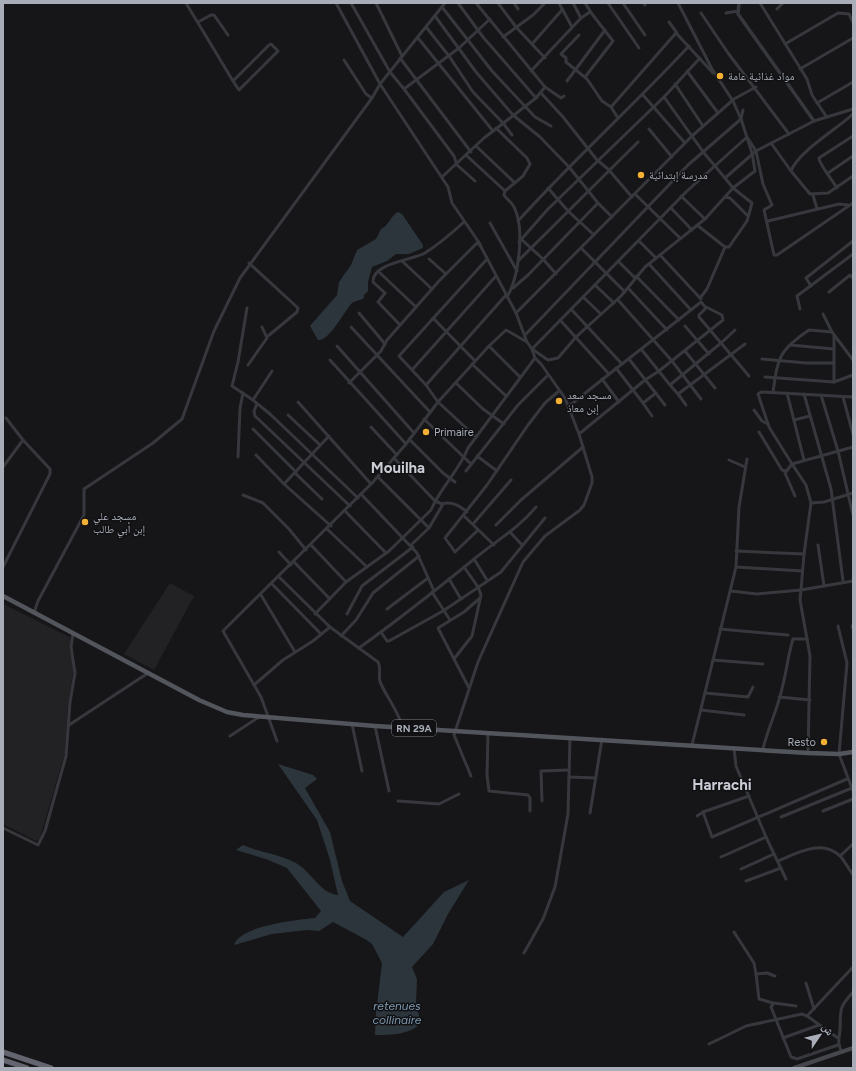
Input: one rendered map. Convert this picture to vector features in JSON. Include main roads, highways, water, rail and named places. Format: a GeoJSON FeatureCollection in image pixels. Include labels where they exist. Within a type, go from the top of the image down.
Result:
{"type":"FeatureCollection","features":[{"type":"Feature","properties":{"kind":"highway"},"geometry":{"type":"LineString","coordinates":[[4,1052],[51,1068]]}},
{"type":"Feature","properties":{"kind":"highway"},"geometry":{"type":"LineString","coordinates":[[3,1060],[27,1068]]}},
{"type":"Feature","properties":{"kind":"main road","name":"RN 29A"},"geometry":{"type":"LineString","coordinates":[[3,596],[212,706],[227,712],[259,718],[488,734],[602,739],[808,753],[839,754],[853,752]]}},
{"type":"Feature","properties":{"kind":"main road"},"geometry":{"type":"LineString","coordinates":[[794,1068],[853,1048]]}},
{"type":"Feature","properties":{"kind":"water"},"geometry":{"type":"Polygon","coordinates":[[[398,212],[402,214],[423,245],[423,248],[409,254],[396,254],[387,261],[372,267],[368,282],[368,291],[364,295],[364,298],[352,303],[332,331],[327,336],[318,340],[310,326],[337,295],[339,282],[351,265],[357,250],[376,239],[381,229],[386,226],[398,212]]]}},
{"type":"Feature","properties":{"kind":"water","name":"retenues collinaire"},"geometry":{"type":"Polygon","coordinates":[[[278,764],[313,775],[317,779],[305,788],[330,832],[342,881],[350,901],[403,937],[444,892],[469,880],[448,914],[433,944],[412,967],[417,979],[416,1003],[419,1016],[418,1026],[413,1029],[398,1034],[375,1035],[382,963],[372,944],[333,922],[319,931],[307,930],[272,934],[234,945],[238,938],[246,933],[282,922],[315,918],[321,911],[287,868],[266,859],[236,850],[243,845],[294,862],[305,870],[320,886],[331,893],[338,895],[330,860],[317,820],[278,764]]]}},
{"type":"Feature","properties":{"kind":"place","name":"مواد غذائية عامة"},"geometry":{"type":"Point","coordinates":[720,76]}},
{"type":"Feature","properties":{"kind":"place","name":"مدرسة إبتدائية"},"geometry":{"type":"Point","coordinates":[641,175]}},
{"type":"Feature","properties":{"kind":"place","name":"مسجد سعد إبن معاذ"},"geometry":{"type":"Point","coordinates":[559,401]}},
{"type":"Feature","properties":{"kind":"place","name":"Primaire"},"geometry":{"type":"Point","coordinates":[426,432]}},
{"type":"Feature","properties":{"kind":"place","name":"مسجد علي إبن أبي طالب"},"geometry":{"type":"Point","coordinates":[85,522]}},
{"type":"Feature","properties":{"kind":"place","name":"Resto"},"geometry":{"type":"Point","coordinates":[824,742]}},
{"type":"Feature","properties":{"kind":"district","name":"Mouilha"},"geometry":{"type":"Point","coordinates":[398,468]}},
{"type":"Feature","properties":{"kind":"district","name":"Harrachi"},"geometry":{"type":"Point","coordinates":[722,785]}}]}
